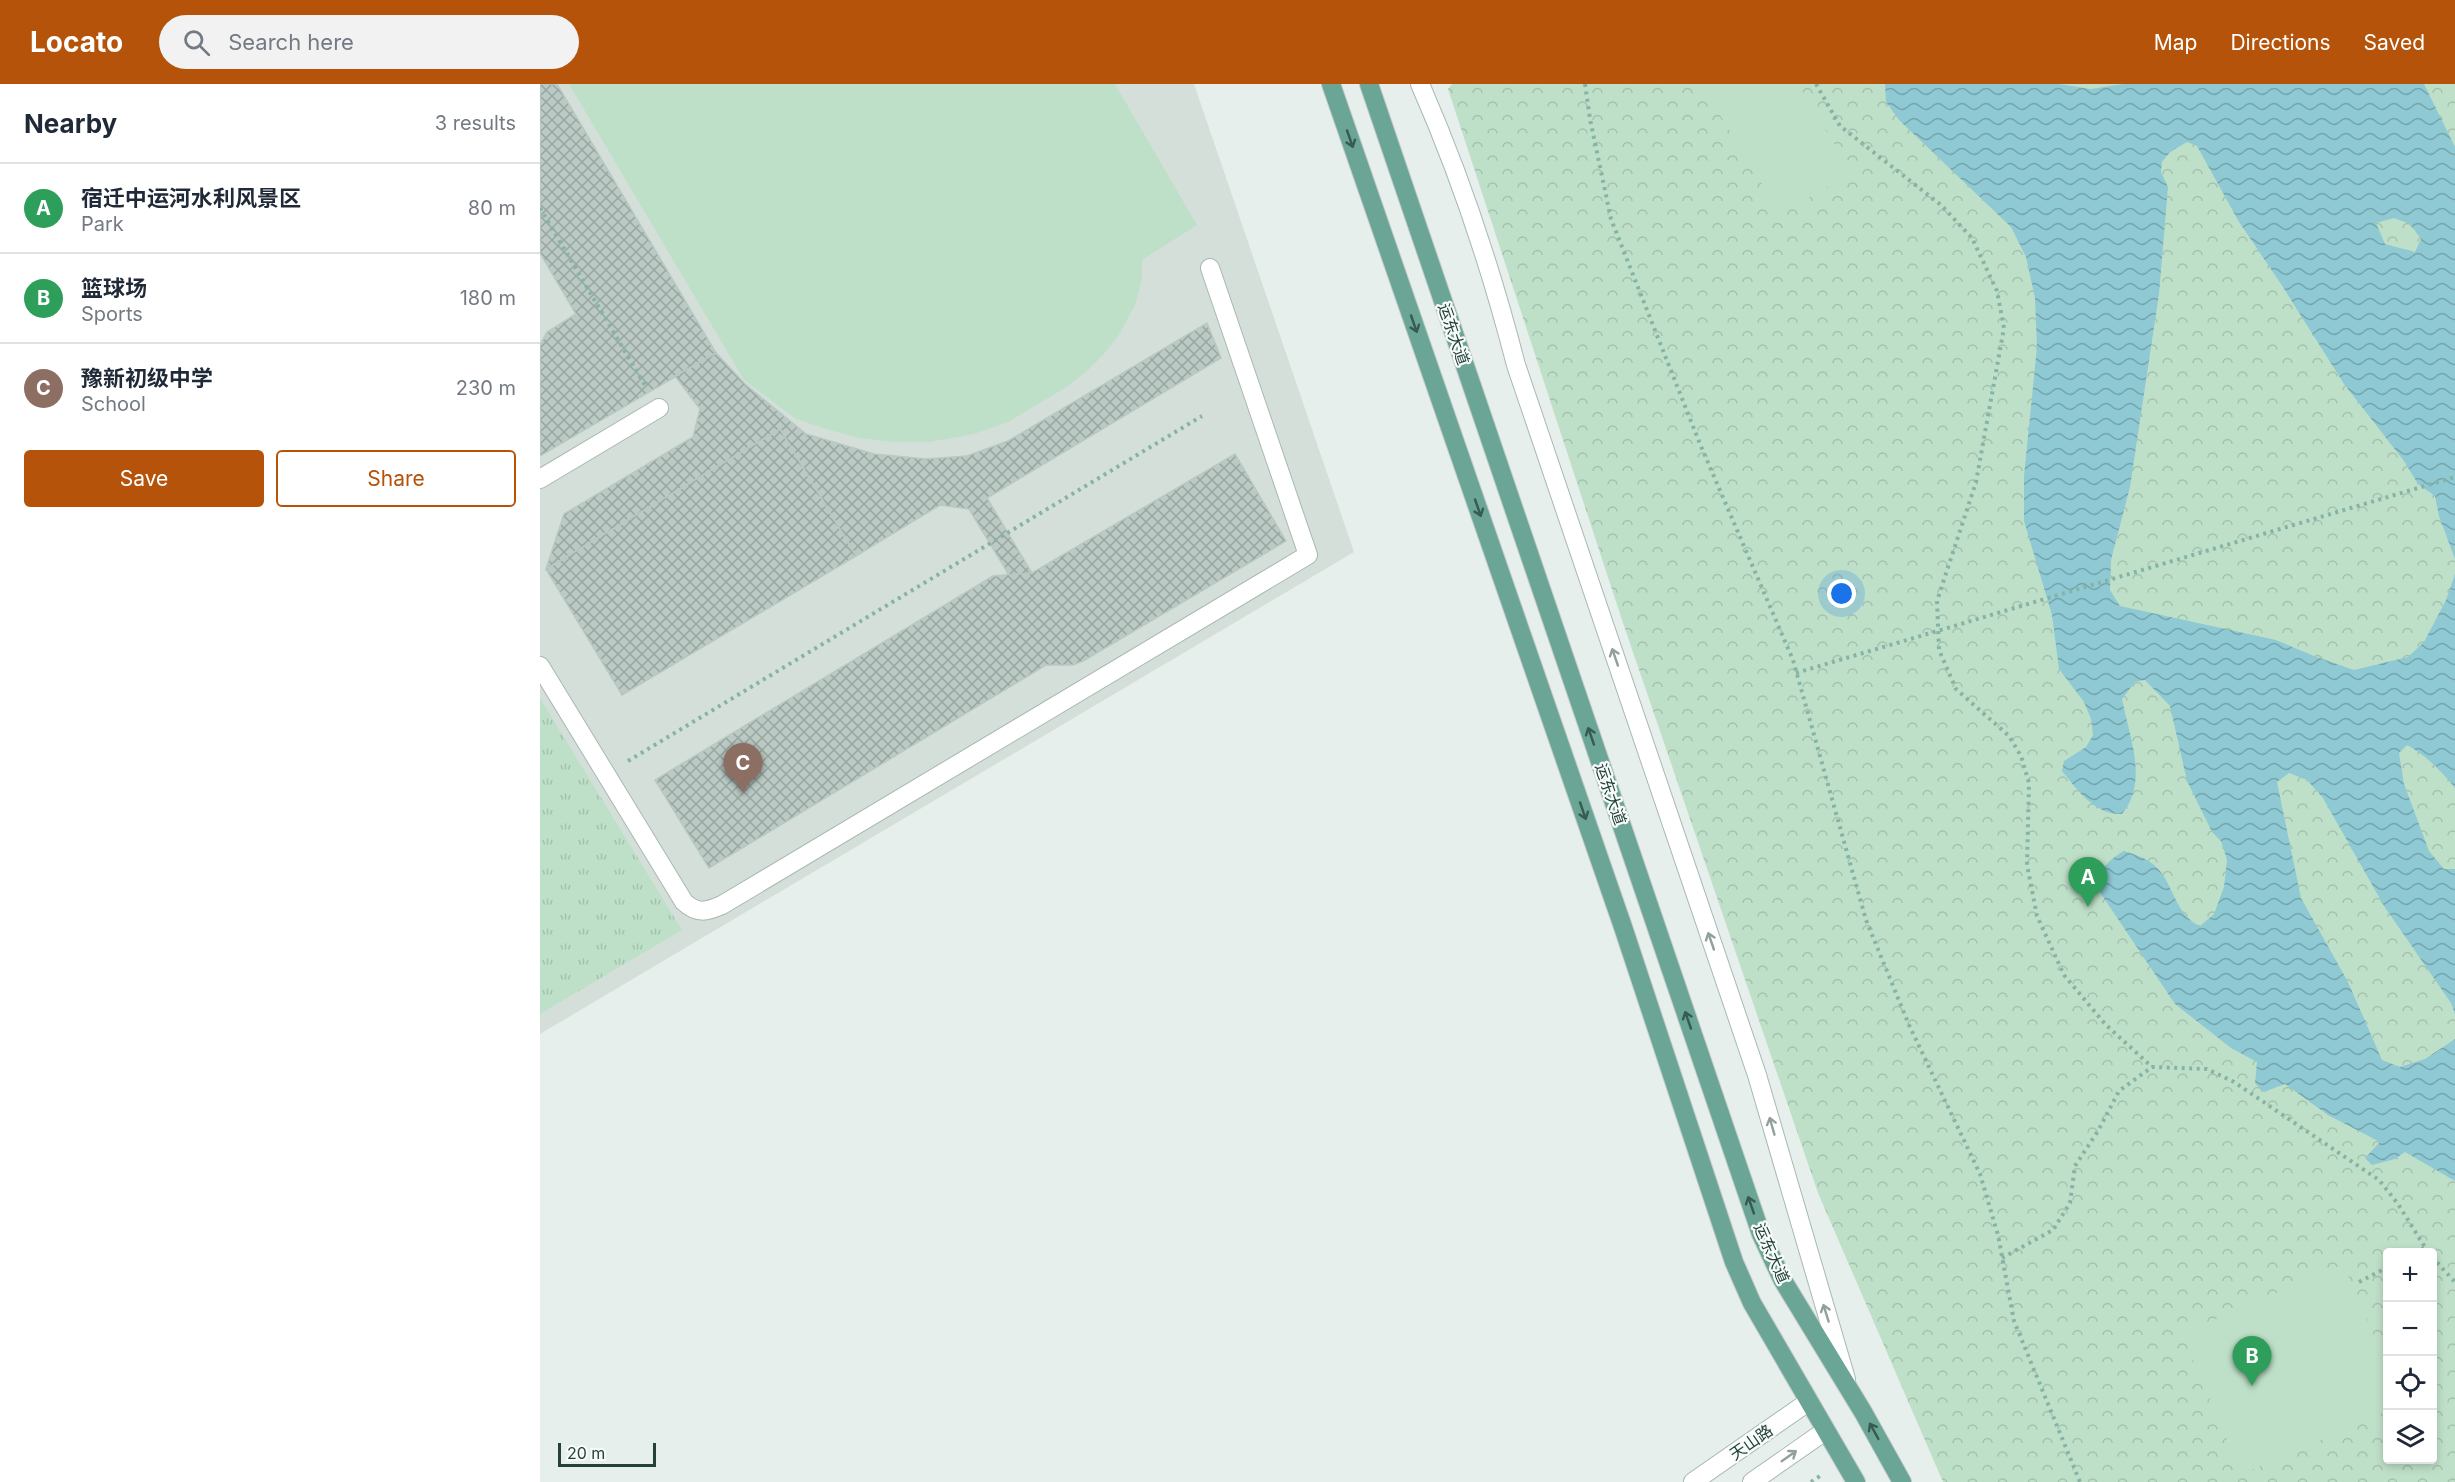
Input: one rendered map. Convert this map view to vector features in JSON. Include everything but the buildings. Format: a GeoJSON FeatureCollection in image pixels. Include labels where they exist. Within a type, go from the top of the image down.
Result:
{"type":"FeatureCollection","features":[{"type":"Feature","properties":{"kind":"main road","name":"运东大道"},"geometry":{"type":"LineString","coordinates":[[1331,84],[1623,927],[1734,1262],[1752,1303],[1856,1482]]}},
{"type":"Feature","properties":{"kind":"main road","name":"运东大道"},"geometry":{"type":"LineString","coordinates":[[1369,84],[1761,1234],[1782,1279],[1902,1482]]}},
{"type":"Feature","properties":{"kind":"street"},"geometry":{"type":"LineString","coordinates":[[1420,84],[1450,153],[1495,284],[1516,365],[1757,1075],[1849,1389]]}},
{"type":"Feature","properties":{"kind":"street"},"geometry":{"type":"LineString","coordinates":[[540,666],[676,892],[691,908],[700,912],[708,911],[1308,555],[1210,268]]}},
{"type":"Feature","properties":{"kind":"street"},"geometry":{"type":"LineString","coordinates":[[540,479],[659,408]]}},
{"type":"Feature","properties":{"kind":"street","name":"天山路"},"geometry":{"type":"LineString","coordinates":[[1693,1482],[1808,1402]]}},
{"type":"Feature","properties":{"kind":"street","name":"天山路"},"geometry":{"type":"LineString","coordinates":[[1752,1482],[1825,1431]]}},
{"type":"Feature","properties":{"kind":"path"},"geometry":{"type":"LineString","coordinates":[[1585,84],[1611,219],[1700,444],[1796,673],[1866,920],[1909,1025],[1980,1174],[2002,1258],[2014,1321],[2080,1482]]}},
{"type":"Feature","properties":{"kind":"path"},"geometry":{"type":"LineString","coordinates":[[1816,84],[1840,126],[1941,205],[1972,238],[1997,291],[2004,328],[1976,482],[1937,601],[1939,650],[1956,689],[2009,736],[2021,756],[2029,783],[2027,865],[2037,916],[2064,975],[2105,1024],[2152,1067]]}},
{"type":"Feature","properties":{"kind":"path"},"geometry":{"type":"LineString","coordinates":[[540,208],[659,408]]}},
{"type":"Feature","properties":{"kind":"path"},"geometry":{"type":"LineString","coordinates":[[606,774],[1202,416]]}},
{"type":"Feature","properties":{"kind":"path"},"geometry":{"type":"LineString","coordinates":[[1796,673],[2455,477]]}},
{"type":"Feature","properties":{"kind":"path"},"geometry":{"type":"LineString","coordinates":[[2002,1258],[2053,1230],[2070,1203],[2075,1166],[2098,1131],[2119,1091],[2152,1067],[2207,1069],[2234,1083],[2379,1179],[2398,1204],[2424,1248]]}},
{"type":"Feature","properties":{"kind":"path"},"geometry":{"type":"LineString","coordinates":[[2437,1262],[2455,1282]]}},
{"type":"Feature","properties":{"kind":"path"},"geometry":{"type":"LineString","coordinates":[[2360,1282],[2383,1270]]}},
{"type":"Feature","properties":{"kind":"shaded area"},"geometry":{"type":"Polygon","coordinates":[[[540,84],[1194,84],[1354,552],[540,1034],[540,84]]]}},
{"type":"Feature","properties":{"kind":"green space"},"geometry":{"type":"Polygon","coordinates":[[[569,84],[1115,84],[1197,225],[1142,260],[1142,279],[1135,305],[1119,335],[1087,371],[1065,388],[1008,422],[974,434],[929,442],[895,442],[858,438],[796,419],[744,380],[569,84]]]}},
{"type":"Feature","properties":{"kind":"green space"},"geometry":{"type":"Polygon","coordinates":[[[1452,84],[2455,84],[2455,1482],[1943,1482],[1818,1193],[1622,620],[1448,89],[1452,84]]]}},
{"type":"Feature","properties":{"kind":"green space"},"geometry":{"type":"Polygon","coordinates":[[[1701,84],[1798,84],[1851,172],[1781,215],[1701,84]]]}},
{"type":"Feature","properties":{"kind":"green space"},"geometry":{"type":"Polygon","coordinates":[[[540,698],[682,930],[540,1014],[540,698]]]}},
{"type":"Feature","properties":{"kind":"green space"},"geometry":{"type":"Polygon","coordinates":[[[2343,1264],[2383,1358],[2383,1413],[2242,1474],[2182,1334],[2343,1264]]]}},
{"type":"Feature","properties":{"kind":"water"},"geometry":{"type":"Polygon","coordinates":[[[1885,84],[2059,84],[2091,89],[2123,84],[2424,84],[2455,147],[2455,559],[2439,516],[2435,496],[2418,484],[2404,461],[2344,384],[2239,222],[2197,146],[2187,142],[2170,152],[2162,162],[2161,172],[2168,187],[2159,294],[2130,487],[2111,560],[2110,590],[2120,606],[2276,640],[2354,670],[2408,657],[2424,642],[2446,600],[2455,574],[2455,788],[2433,764],[2414,749],[2407,745],[2399,753],[2404,784],[2429,851],[2444,869],[2455,869],[2455,1014],[2451,1003],[2384,906],[2323,798],[2307,780],[2289,773],[2277,782],[2301,898],[2348,982],[2382,1060],[2400,1067],[2425,1059],[2455,1039],[2455,1181],[2405,1152],[2395,1159],[2372,1165],[2365,1158],[2380,1142],[2328,1115],[2285,1084],[2264,1092],[2255,1083],[2257,1062],[2231,1048],[2175,1004],[2095,885],[2103,869],[2114,857],[2124,851],[2144,858],[2160,871],[2179,906],[2191,921],[2200,926],[2214,914],[2224,887],[2227,860],[2221,841],[2212,832],[2187,781],[2170,706],[2145,680],[2135,682],[2122,699],[2135,758],[2136,773],[2130,801],[2122,814],[2113,814],[2096,806],[2062,771],[2064,761],[2086,747],[2093,735],[2091,719],[2084,702],[2059,669],[2052,615],[2024,521],[2024,476],[2037,347],[2035,298],[2026,257],[2011,227],[1899,120],[1886,102],[1885,84]],[[2394,218],[2376,223],[2385,244],[2415,252],[2421,239],[2410,224],[2394,218]]]}},
{"type":"Feature","properties":{"kind":"place","name":"豫新初级中学"},"geometry":{"type":"Point","coordinates":[743,793]}},
{"type":"Feature","properties":{"kind":"place","name":"宿迁中运河水利风景区"},"geometry":{"type":"Point","coordinates":[2088,907]}},
{"type":"Feature","properties":{"kind":"place","name":"篮球场"},"geometry":{"type":"Point","coordinates":[2252,1386]}}]}
